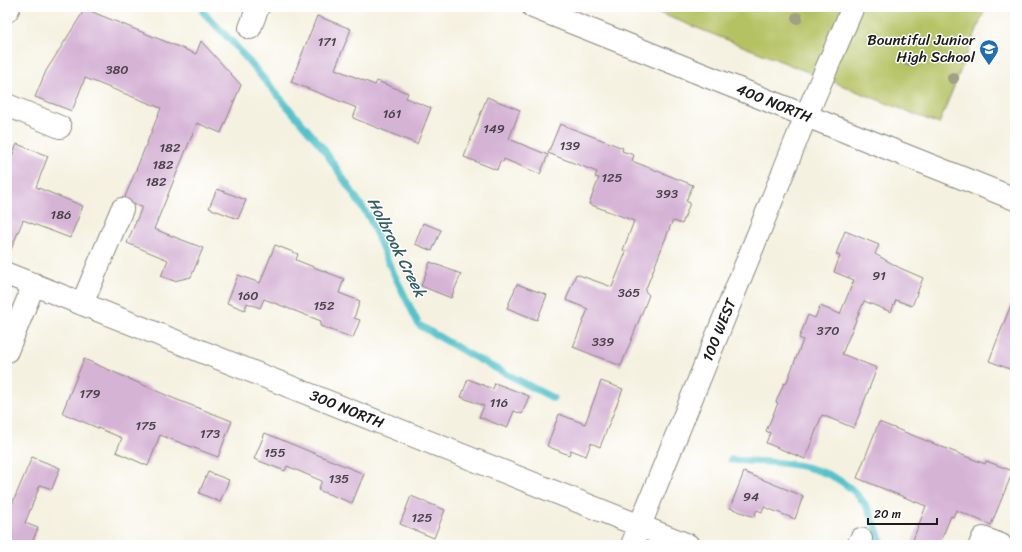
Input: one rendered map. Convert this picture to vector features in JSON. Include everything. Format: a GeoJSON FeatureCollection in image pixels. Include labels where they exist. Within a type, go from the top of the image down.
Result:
{"type":"FeatureCollection","features":[{"type":"Feature","properties":{"kind":"street"},"geometry":{"type":"LineString","coordinates":[[7,11],[9,7]]}},
{"type":"Feature","properties":{"kind":"street"},"geometry":{"type":"LineString","coordinates":[[250,28],[258,7]]}},
{"type":"Feature","properties":{"kind":"street","name":"400 NORTH"},"geometry":{"type":"LineString","coordinates":[[533,7],[806,116],[1014,195]]}},
{"type":"Feature","properties":{"kind":"street","name":"100 WEST"},"geometry":{"type":"LineString","coordinates":[[636,536],[806,116],[853,7]]}},
{"type":"Feature","properties":{"kind":"street"},"geometry":{"type":"LineString","coordinates":[[7,105],[60,127]]}},
{"type":"Feature","properties":{"kind":"street"},"geometry":{"type":"LineString","coordinates":[[82,304],[122,210]]}},
{"type":"Feature","properties":{"kind":"street","name":"300 NORTH"},"geometry":{"type":"LineString","coordinates":[[7,274],[636,536],[688,545]]}},
{"type":"Feature","properties":{"kind":"street"},"geometry":{"type":"LineString","coordinates":[[7,351],[34,284]]}},
{"type":"Feature","properties":{"kind":"street"},"geometry":{"type":"LineString","coordinates":[[980,545],[983,538],[1000,545]]}},
{"type":"Feature","properties":{"kind":"green space"},"geometry":{"type":"Polygon","coordinates":[[[644,7],[986,7],[939,124],[644,7]]]}},
{"type":"Feature","properties":{"kind":"building"},"geometry":{"type":"Polygon","coordinates":[[[85,9],[196,54],[201,41],[241,85],[221,133],[197,123],[154,229],[203,248],[191,277],[174,281],[161,276],[168,260],[127,243],[142,207],[133,204],[125,197],[161,108],[85,78],[72,111],[35,97],[46,71],[85,9]]]}},
{"type":"Feature","properties":{"kind":"building"},"geometry":{"type":"Polygon","coordinates":[[[317,16],[351,29],[335,69],[375,85],[377,81],[408,93],[406,98],[431,108],[417,144],[353,118],[357,108],[291,82],[317,16]]]}},
{"type":"Feature","properties":{"kind":"building"},"geometry":{"type":"Polygon","coordinates":[[[487,97],[520,110],[509,139],[548,155],[540,174],[504,159],[503,162],[500,161],[497,170],[464,157],[487,97]]]}},
{"type":"Feature","properties":{"kind":"building"},"geometry":{"type":"Polygon","coordinates":[[[560,124],[623,148],[622,151],[634,155],[632,161],[693,185],[686,201],[690,203],[682,224],[674,221],[672,222],[645,291],[649,295],[621,366],[573,347],[588,309],[566,300],[576,274],[612,287],[626,252],[623,250],[634,221],[589,204],[599,178],[595,177],[597,172],[548,153],[560,124]]]}},
{"type":"Feature","properties":{"kind":"building"},"geometry":{"type":"Polygon","coordinates":[[[17,144],[48,156],[36,187],[83,206],[70,238],[23,220],[8,257],[7,168],[17,144]]]}},
{"type":"Feature","properties":{"kind":"building"},"geometry":{"type":"Polygon","coordinates":[[[217,189],[246,200],[238,219],[209,208],[217,189]]]}},
{"type":"Feature","properties":{"kind":"building"},"geometry":{"type":"Polygon","coordinates":[[[423,223],[441,230],[432,251],[415,244],[423,223]]]}},
{"type":"Feature","properties":{"kind":"building"},"geometry":{"type":"Polygon","coordinates":[[[845,231],[879,245],[875,254],[900,268],[923,278],[912,306],[896,300],[891,312],[864,301],[842,354],[877,368],[854,428],[822,415],[805,459],[766,443],[770,433],[766,431],[778,403],[776,402],[784,383],[786,384],[803,340],[799,338],[808,315],[815,318],[820,306],[840,314],[854,280],[834,272],[840,256],[836,254],[845,231]]]}},
{"type":"Feature","properties":{"kind":"building"},"geometry":{"type":"Polygon","coordinates":[[[275,245],[298,254],[296,260],[344,279],[339,293],[360,301],[354,318],[360,320],[353,338],[320,326],[321,321],[264,299],[260,308],[247,303],[245,310],[227,303],[238,275],[260,283],[275,245]]]}},
{"type":"Feature","properties":{"kind":"building"},"geometry":{"type":"Polygon","coordinates":[[[430,262],[461,274],[451,298],[421,286],[430,262]]]}},
{"type":"Feature","properties":{"kind":"building"},"geometry":{"type":"Polygon","coordinates":[[[517,284],[547,295],[537,320],[507,308],[517,284]]]}},
{"type":"Feature","properties":{"kind":"building"},"geometry":{"type":"Polygon","coordinates":[[[1014,297],[1015,298],[1015,371],[989,361],[1014,297]]]}},
{"type":"Feature","properties":{"kind":"building"},"geometry":{"type":"Polygon","coordinates":[[[84,359],[175,399],[232,421],[218,457],[160,435],[148,466],[116,452],[122,438],[62,413],[84,359]]]}},
{"type":"Feature","properties":{"kind":"building"},"geometry":{"type":"Polygon","coordinates":[[[468,379],[493,389],[495,383],[529,396],[522,414],[514,411],[507,428],[479,417],[484,406],[461,397],[468,379]]]}},
{"type":"Feature","properties":{"kind":"building"},"geometry":{"type":"Polygon","coordinates":[[[601,381],[623,389],[600,447],[591,443],[586,456],[571,450],[569,455],[547,446],[559,414],[585,424],[601,381]]]}},
{"type":"Feature","properties":{"kind":"building"},"geometry":{"type":"Polygon","coordinates":[[[879,422],[985,464],[986,461],[1013,471],[991,525],[956,510],[953,517],[951,516],[939,545],[911,545],[926,506],[857,478],[879,422]]]}},
{"type":"Feature","properties":{"kind":"building"},"geometry":{"type":"Polygon","coordinates":[[[265,433],[364,474],[352,503],[318,490],[322,481],[287,466],[285,471],[254,459],[265,433]]]}},
{"type":"Feature","properties":{"kind":"building"},"geometry":{"type":"Polygon","coordinates":[[[32,457],[60,468],[52,489],[40,485],[25,523],[38,528],[31,545],[7,545],[7,516],[32,457]]]}},
{"type":"Feature","properties":{"kind":"building"},"geometry":{"type":"Polygon","coordinates":[[[208,472],[229,480],[220,502],[199,493],[208,472]]]}},
{"type":"Feature","properties":{"kind":"building"},"geometry":{"type":"Polygon","coordinates":[[[744,472],[803,496],[795,519],[764,507],[762,512],[757,510],[754,517],[730,508],[744,472]]]}},
{"type":"Feature","properties":{"kind":"building"},"geometry":{"type":"Polygon","coordinates":[[[411,496],[445,510],[434,538],[400,524],[411,496]]]}},
{"type":"Feature","properties":{"kind":"waterway","name":"Holbrook Creek"},"geometry":{"type":"LineString","coordinates":[[203,12],[234,44],[323,148],[370,219],[390,266],[419,325],[472,356],[553,398]]}},
{"type":"Feature","properties":{"kind":"waterway","name":"Holbrook Creek"},"geometry":{"type":"LineString","coordinates":[[731,460],[804,466],[821,471],[837,479],[851,489],[867,507],[882,545]]}},
{"type":"Feature","properties":{"kind":"place","name":"Bountiful Junior High School"},"geometry":{"type":"Point","coordinates":[989,66]}}]}
